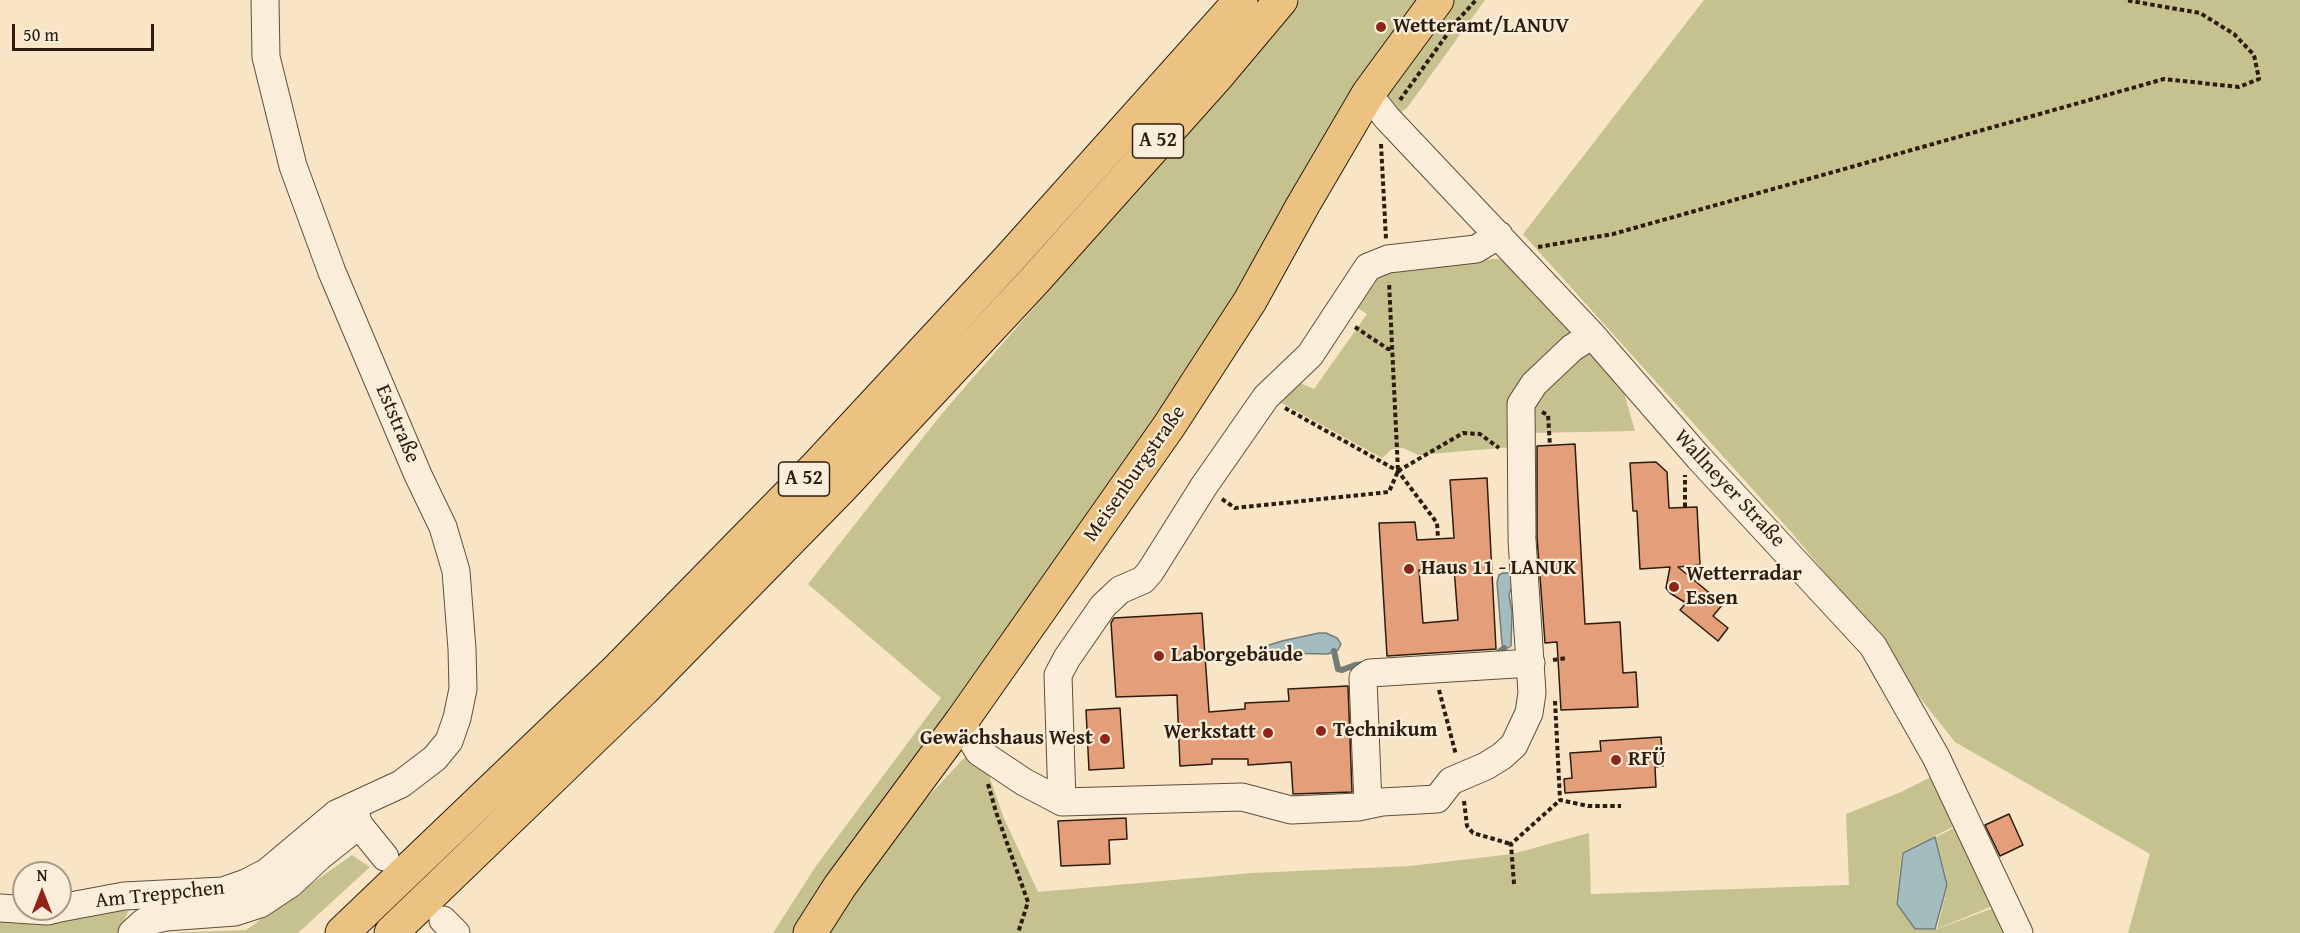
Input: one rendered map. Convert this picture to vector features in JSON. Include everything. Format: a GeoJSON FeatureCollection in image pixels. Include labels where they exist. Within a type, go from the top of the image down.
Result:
{"type":"FeatureCollection","features":[{"type":"Feature","properties":{"kind":"main road","name":"A 52"},"geometry":{"type":"LineString","coordinates":[[342,933],[615,672],[817,466],[1010,259],[1241,0]]}},
{"type":"Feature","properties":{"kind":"main road","name":"A 52"},"geometry":{"type":"LineString","coordinates":[[391,933],[643,690],[840,489],[1034,281],[1218,75],[1281,0]]}},
{"type":"Feature","properties":{"kind":"main road","name":"Meisenburgstraße"},"geometry":{"type":"LineString","coordinates":[[810,933],[840,886],[961,722],[1169,426],[1250,301],[1303,205],[1378,106],[1437,0]]}},
{"type":"Feature","properties":{"kind":"street","name":"Eststraße"},"geometry":{"type":"LineString","coordinates":[[265,0],[266,57],[293,166],[332,272],[443,527],[456,571],[463,689],[449,741],[435,758],[356,815]]}},
{"type":"Feature","properties":{"kind":"street","name":"Wallneyer Straße"},"geometry":{"type":"LineString","coordinates":[[1378,106],[1592,335],[1699,458],[1873,646],[1936,757],[2019,933]]}},
{"type":"Feature","properties":{"kind":"street"},"geometry":{"type":"LineString","coordinates":[[1062,802],[1058,675],[1067,658],[1103,606],[1120,590],[1143,580],[1150,572],[1204,486],[1266,397],[1310,355],[1363,274],[1377,262],[1388,259],[1476,249],[1506,243]]}},
{"type":"Feature","properties":{"kind":"street"},"geometry":{"type":"LineString","coordinates":[[961,722],[979,752],[1024,782],[1062,802],[1242,797],[1292,810],[1358,807],[1382,802],[1437,798],[1451,781],[1486,766],[1514,745],[1529,713],[1532,693],[1542,667],[1522,537],[1521,404],[1534,384],[1572,348],[1592,335]]}},
{"type":"Feature","properties":{"kind":"street"},"geometry":{"type":"LineString","coordinates":[[1368,805],[1363,678],[1370,673],[1434,669],[1542,667]]}},
{"type":"Feature","properties":{"kind":"street","name":"Am Treppchen"},"geometry":{"type":"LineString","coordinates":[[72,906],[124,896],[223,891],[267,872],[336,814],[356,815]]}},
{"type":"Feature","properties":{"kind":"street"},"geometry":{"type":"LineString","coordinates":[[132,933],[144,922],[166,917],[235,912],[260,904],[290,884],[356,815],[385,857]]}},
{"type":"Feature","properties":{"kind":"path"},"geometry":{"type":"LineString","coordinates":[[1378,106],[1476,0]]}},
{"type":"Feature","properties":{"kind":"path"},"geometry":{"type":"LineString","coordinates":[[1506,243],[1613,234],[2164,79],[2239,87],[2259,79],[2254,55],[2234,34],[2200,13],[2125,0]]}},
{"type":"Feature","properties":{"kind":"path"},"geometry":{"type":"LineString","coordinates":[[1337,315],[1392,350]]}},
{"type":"Feature","properties":{"kind":"path"},"geometry":{"type":"LineString","coordinates":[[1266,397],[1398,471],[1437,523],[1438,538]]}},
{"type":"Feature","properties":{"kind":"path"},"geometry":{"type":"LineString","coordinates":[[1204,486],[1234,508],[1389,492],[1398,471],[1463,433],[1469,432],[1480,434],[1514,458],[1522,470]]}},
{"type":"Feature","properties":{"kind":"path"},"geometry":{"type":"LineString","coordinates":[[1684,494],[1685,507]]}},
{"type":"Feature","properties":{"kind":"path"},"geometry":{"type":"LineString","coordinates":[[1542,667],[1552,659],[1567,658]]}},
{"type":"Feature","properties":{"kind":"path"},"geometry":{"type":"LineString","coordinates":[[1434,669],[1462,776],[1467,826],[1473,833],[1511,844]]}},
{"type":"Feature","properties":{"kind":"path"},"geometry":{"type":"LineString","coordinates":[[1511,844],[1560,800],[1556,709]]}},
{"type":"Feature","properties":{"kind":"path"},"geometry":{"type":"LineString","coordinates":[[979,752],[996,812],[1028,902],[1018,933]]}},
{"type":"Feature","properties":{"kind":"path"},"geometry":{"type":"LineString","coordinates":[[1560,800],[1588,806],[1621,806]]}},
{"type":"Feature","properties":{"kind":"path"},"geometry":{"type":"LineString","coordinates":[[1511,844],[1514,884]]}},
{"type":"Feature","properties":{"kind":"shaded area"},"geometry":{"type":"Polygon","coordinates":[[[1300,0],[1485,0],[1407,108],[1398,114],[1369,91],[1300,204],[808,933],[773,933],[816,866],[941,698],[808,584],[940,416],[1300,0]]]}},
{"type":"Feature","properties":{"kind":"shaded area"},"geometry":{"type":"Polygon","coordinates":[[[1704,0],[2300,0],[2300,933],[2128,933],[2150,854],[1955,742],[1893,664],[1853,607],[1792,533],[1523,234],[1704,0]]]}},
{"type":"Feature","properties":{"kind":"shaded area"},"geometry":{"type":"Polygon","coordinates":[[[1504,258],[1618,372],[1635,431],[1529,433],[1513,447],[1418,455],[1403,448],[1392,449],[1382,458],[1278,401],[1300,383],[1314,389],[1367,314],[1355,306],[1373,278],[1385,270],[1504,258]]]}},
{"type":"Feature","properties":{"kind":"shaded area"},"geometry":{"type":"Polygon","coordinates":[[[978,743],[1003,816],[1038,892],[1252,873],[1410,866],[1512,854],[1589,833],[1591,894],[1849,885],[1846,814],[1931,777],[1955,826],[1902,852],[1896,904],[1915,930],[1935,930],[1996,907],[2007,933],[813,933],[842,889],[978,743]]]}},
{"type":"Feature","properties":{"kind":"shaded area"},"geometry":{"type":"Polygon","coordinates":[[[1956,827],[1995,905],[1937,929],[1948,885],[1936,837],[1956,827]]]}},
{"type":"Feature","properties":{"kind":"shaded area"},"geometry":{"type":"Polygon","coordinates":[[[352,855],[370,867],[298,933],[165,933],[246,930],[352,855]]]}},
{"type":"Feature","properties":{"kind":"shaded area"},"geometry":{"type":"Polygon","coordinates":[[[131,905],[119,933],[0,933],[0,917],[12,916],[12,921],[72,921],[72,910],[131,905]]]}},
{"type":"Feature","properties":{"kind":"water"},"geometry":{"type":"Polygon","coordinates":[[[1509,573],[1513,583],[1509,595],[1512,612],[1511,646],[1508,648],[1504,648],[1502,644],[1497,582],[1499,575],[1509,573]]]}},
{"type":"Feature","properties":{"kind":"water"},"geometry":{"type":"Polygon","coordinates":[[[1326,633],[1337,638],[1341,644],[1338,650],[1328,654],[1270,653],[1266,651],[1269,645],[1326,633]]]}},
{"type":"Feature","properties":{"kind":"water"},"geometry":{"type":"Polygon","coordinates":[[[1935,837],[1947,885],[1935,929],[1915,929],[1897,904],[1903,853],[1935,837]]]}},
{"type":"Feature","properties":{"kind":"building"},"geometry":{"type":"Polygon","coordinates":[[[1575,444],[1585,624],[1620,622],[1623,673],[1636,672],[1638,707],[1561,710],[1557,642],[1545,643],[1537,537],[1537,446],[1575,444]]]}},
{"type":"Feature","properties":{"kind":"building"},"geometry":{"type":"Polygon","coordinates":[[[1656,462],[1667,472],[1669,508],[1697,507],[1700,565],[1678,567],[1723,604],[1713,616],[1728,628],[1718,641],[1680,610],[1686,603],[1666,588],[1670,567],[1640,569],[1637,511],[1633,511],[1630,463],[1656,462]]]}},
{"type":"Feature","properties":{"kind":"building","name":"Haus 11 - LANUK"},"geometry":{"type":"Polygon","coordinates":[[[1487,478],[1496,649],[1387,656],[1379,523],[1415,522],[1417,540],[1454,538],[1450,480],[1487,478]],[[1454,568],[1419,570],[1423,623],[1458,620],[1454,568]]]}},
{"type":"Feature","properties":{"kind":"building"},"geometry":{"type":"Polygon","coordinates":[[[1202,613],[1209,712],[1245,709],[1245,703],[1289,701],[1288,689],[1348,686],[1352,792],[1293,794],[1291,762],[1248,765],[1248,759],[1212,759],[1212,764],[1180,766],[1177,695],[1116,697],[1111,623],[1114,618],[1202,613]]]}},
{"type":"Feature","properties":{"kind":"building","name":"Gewächshaus West"},"geometry":{"type":"Polygon","coordinates":[[[1120,708],[1124,768],[1089,770],[1086,710],[1120,708]]]}},
{"type":"Feature","properties":{"kind":"building","name":"RFÜ"},"geometry":{"type":"Polygon","coordinates":[[[1661,737],[1663,766],[1655,767],[1656,787],[1565,793],[1564,779],[1572,778],[1570,753],[1601,751],[1600,741],[1661,737]]]}},
{"type":"Feature","properties":{"kind":"building"},"geometry":{"type":"Polygon","coordinates":[[[2009,814],[2023,845],[2000,856],[1985,825],[2009,814]]]}},
{"type":"Feature","properties":{"kind":"building"},"geometry":{"type":"Polygon","coordinates":[[[1126,818],[1127,839],[1109,840],[1110,864],[1061,866],[1058,821],[1126,818]]]}},
{"type":"Feature","properties":{"kind":"waterway"},"geometry":{"type":"LineString","coordinates":[[1495,655],[1504,648]]}},
{"type":"Feature","properties":{"kind":"waterway"},"geometry":{"type":"LineString","coordinates":[[1334,651],[1338,669],[1366,664]]}},
{"type":"Feature","properties":{"kind":"place","name":"Wetteramt/LANUV"},"geometry":{"type":"Point","coordinates":[1381,27]}},
{"type":"Feature","properties":{"kind":"place","name":"Haus 11 - LANUK"},"geometry":{"type":"Point","coordinates":[1409,569]}},
{"type":"Feature","properties":{"kind":"place","name":"Wetterradar Essen"},"geometry":{"type":"Point","coordinates":[1674,587]}},
{"type":"Feature","properties":{"kind":"place","name":"Laborgebäude"},"geometry":{"type":"Point","coordinates":[1159,656]}},
{"type":"Feature","properties":{"kind":"place","name":"Technikum"},"geometry":{"type":"Point","coordinates":[1321,731]}},
{"type":"Feature","properties":{"kind":"place","name":"Werkstatt"},"geometry":{"type":"Point","coordinates":[1268,733]}},
{"type":"Feature","properties":{"kind":"place","name":"Gewächshaus West"},"geometry":{"type":"Point","coordinates":[1105,739]}},
{"type":"Feature","properties":{"kind":"place","name":"RFÜ"},"geometry":{"type":"Point","coordinates":[1616,760]}}]}
